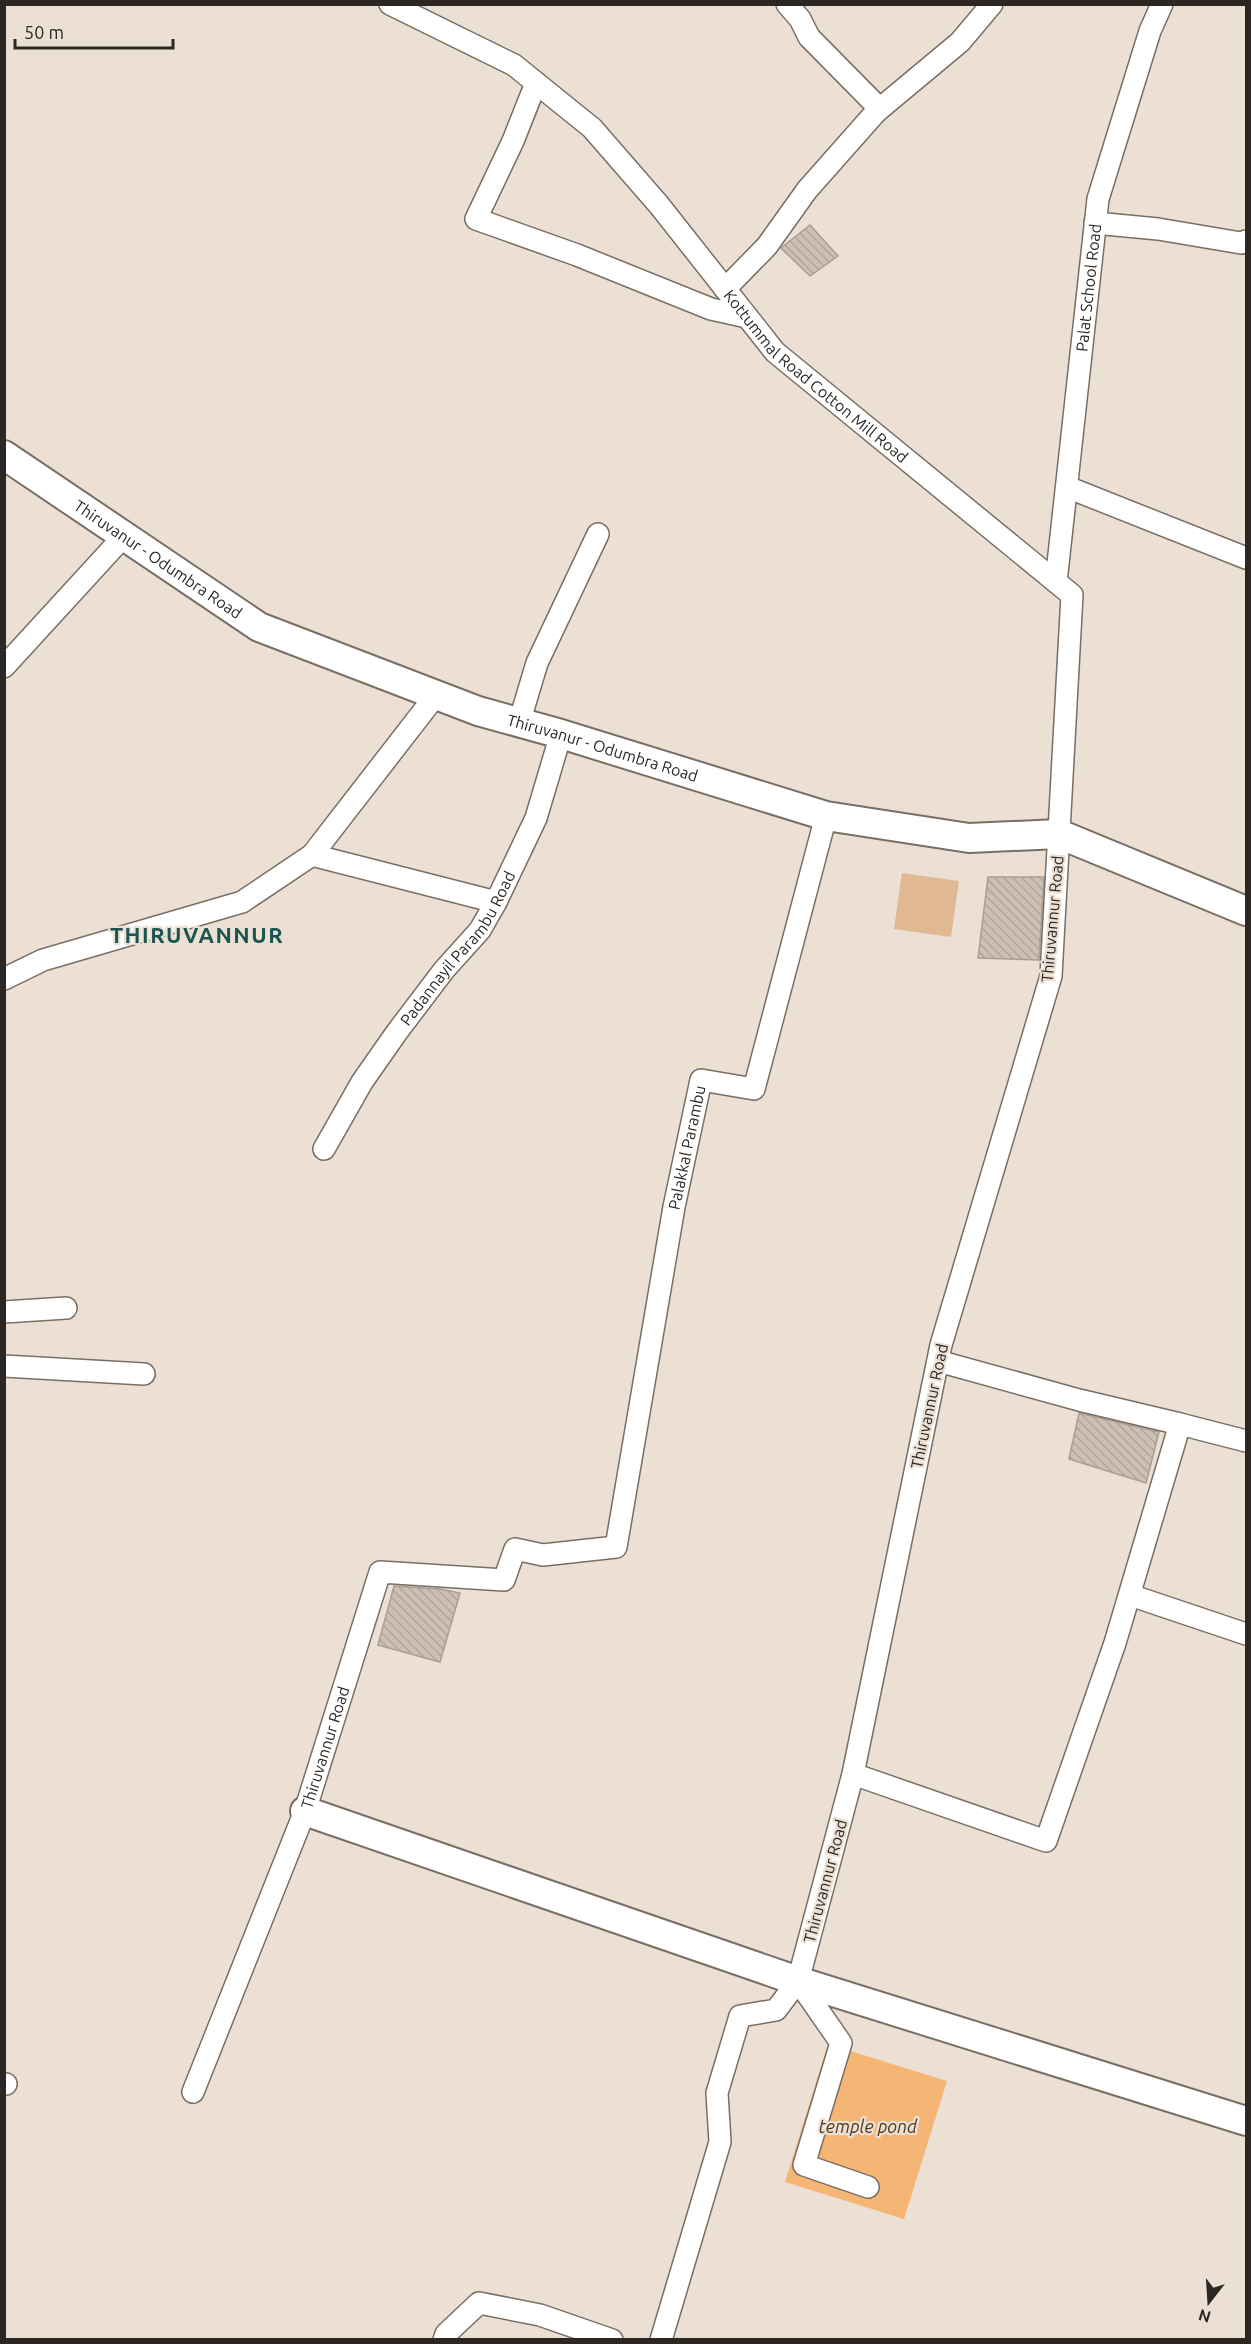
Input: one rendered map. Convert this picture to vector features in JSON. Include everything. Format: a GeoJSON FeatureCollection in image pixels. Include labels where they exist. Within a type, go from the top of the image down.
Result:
{"type":"FeatureCollection","features":[{"type":"Feature","properties":{"kind":"main road","name":"Thiruvanur - Odumbra Road"},"geometry":{"type":"LineString","coordinates":[[4,455],[259,627],[478,711],[561,734],[826,816],[969,838],[1059,834],[1246,911]]}},
{"type":"Feature","properties":{"kind":"main road","name":"Thiruvannur Road"},"geometry":{"type":"LineString","coordinates":[[305,1811],[798,1981],[1246,2121]]}},
{"type":"Feature","properties":{"kind":"street","name":"Kottummal Road Cotton Mill Road"},"geometry":{"type":"LineString","coordinates":[[390,4],[514,65],[592,128],[659,205],[775,352],[1072,595],[1059,834]]}},
{"type":"Feature","properties":{"kind":"street"},"geometry":{"type":"LineString","coordinates":[[787,4],[800,19],[809,37],[875,104],[876,112]]}},
{"type":"Feature","properties":{"kind":"street"},"geometry":{"type":"LineString","coordinates":[[725,289],[767,246],[807,190],[876,112],[960,42],[992,4]]}},
{"type":"Feature","properties":{"kind":"street","name":"Palat School Road"},"geometry":{"type":"LineString","coordinates":[[1056,582],[1098,199],[1150,31],[1162,4]]}},
{"type":"Feature","properties":{"kind":"street"},"geometry":{"type":"LineString","coordinates":[[536,83],[513,141],[476,219],[577,255],[711,309],[747,317]]}},
{"type":"Feature","properties":{"kind":"street"},"geometry":{"type":"LineString","coordinates":[[1095,223],[1158,229],[1241,243],[1246,241]]}},
{"type":"Feature","properties":{"kind":"street"},"geometry":{"type":"LineString","coordinates":[[1067,487],[1246,558]]}},
{"type":"Feature","properties":{"kind":"street"},"geometry":{"type":"LineString","coordinates":[[519,723],[537,663],[598,534]]}},
{"type":"Feature","properties":{"kind":"street"},"geometry":{"type":"LineString","coordinates":[[4,667],[124,536]]}},
{"type":"Feature","properties":{"kind":"street"},"geometry":{"type":"LineString","coordinates":[[4,979],[43,960],[242,902],[312,855],[436,695]]}},
{"type":"Feature","properties":{"kind":"street","name":"Padannayil Parambu Road"},"geometry":{"type":"LineString","coordinates":[[324,1149],[363,1082],[397,1032],[444,970],[480,930],[496,902],[536,818],[561,734]]}},
{"type":"Feature","properties":{"kind":"street","name":"Palakkal Parambu"},"geometry":{"type":"LineString","coordinates":[[616,1547],[674,1207],[701,1080],[754,1089],[826,816]]}},
{"type":"Feature","properties":{"kind":"street","name":"Thiruvannur Road"},"geometry":{"type":"LineString","coordinates":[[798,1981],[853,1774],[943,1338],[1051,976],[1059,834]]}},
{"type":"Feature","properties":{"kind":"street"},"geometry":{"type":"LineString","coordinates":[[312,855],[496,902]]}},
{"type":"Feature","properties":{"kind":"street"},"geometry":{"type":"LineString","coordinates":[[4,1312],[66,1308]]}},
{"type":"Feature","properties":{"kind":"street"},"geometry":{"type":"LineString","coordinates":[[938,1361],[1079,1400],[1246,1440]]}},
{"type":"Feature","properties":{"kind":"street"},"geometry":{"type":"LineString","coordinates":[[4,1366],[144,1374]]}},
{"type":"Feature","properties":{"kind":"street"},"geometry":{"type":"LineString","coordinates":[[853,1774],[1046,1841],[1115,1643],[1180,1424]]}},
{"type":"Feature","properties":{"kind":"street","name":"Thiruvannur Road"},"geometry":{"type":"LineString","coordinates":[[305,1811],[380,1572],[504,1580],[515,1549],[543,1555],[616,1547]]}},
{"type":"Feature","properties":{"kind":"street"},"geometry":{"type":"LineString","coordinates":[[1130,1595],[1246,1634]]}},
{"type":"Feature","properties":{"kind":"street"},"geometry":{"type":"LineString","coordinates":[[193,2092],[305,1811]]}},
{"type":"Feature","properties":{"kind":"street"},"geometry":{"type":"LineString","coordinates":[[661,2340],[720,2142],[717,2092],[740,2016],[776,2010],[798,1981],[841,2043],[804,2165],[868,2187]]}},
{"type":"Feature","properties":{"kind":"street"},"geometry":{"type":"LineString","coordinates":[[444,2340],[446,2334],[479,2303],[540,2315],[612,2340]]}},
{"type":"Feature","properties":{"kind":"shaded area"},"geometry":{"type":"Polygon","coordinates":[[[902,873],[959,881],[951,937],[894,929],[902,873]]]}},
{"type":"Feature","properties":{"kind":"water","name":"temple pond"},"geometry":{"type":"Polygon","coordinates":[[[828,2044],[947,2081],[904,2219],[785,2182],[828,2044]]]}},
{"type":"Feature","properties":{"kind":"building"},"geometry":{"type":"Polygon","coordinates":[[[810,225],[838,256],[810,276],[781,248],[810,225]]]}},
{"type":"Feature","properties":{"kind":"building"},"geometry":{"type":"Polygon","coordinates":[[[988,877],[1044,877],[1039,960],[978,958],[988,877]]]}},
{"type":"Feature","properties":{"kind":"building"},"geometry":{"type":"Polygon","coordinates":[[[1079,1413],[1159,1432],[1146,1483],[1069,1459],[1079,1413]]]}},
{"type":"Feature","properties":{"kind":"building"},"geometry":{"type":"Polygon","coordinates":[[[394,1586],[440,1589],[460,1593],[440,1662],[378,1645],[394,1586]]]}},
{"type":"Feature","properties":{"kind":"district","name":"THIRUVANNUR"},"geometry":{"type":"Point","coordinates":[197,935]}}]}
